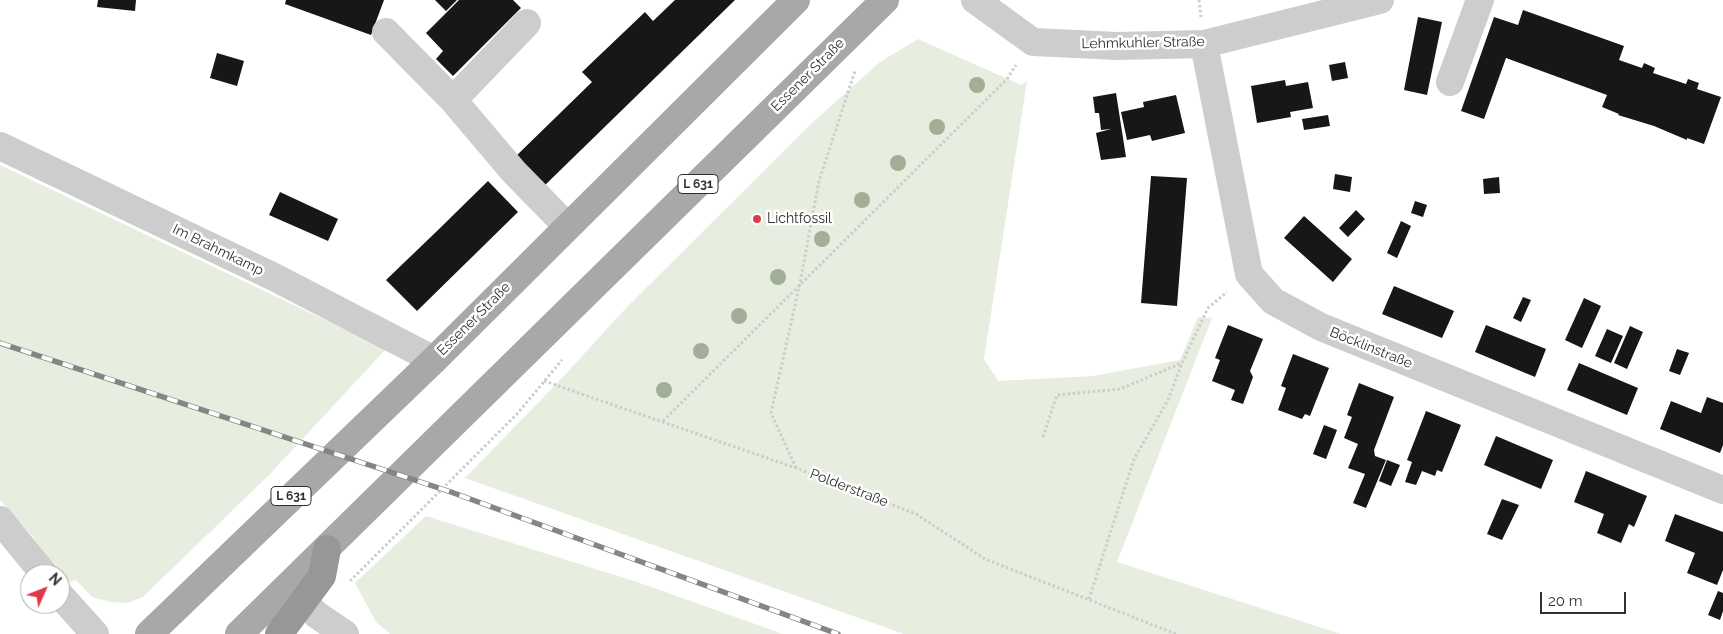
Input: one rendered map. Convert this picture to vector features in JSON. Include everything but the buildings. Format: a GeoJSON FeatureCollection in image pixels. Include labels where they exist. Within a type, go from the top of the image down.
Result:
{"type":"FeatureCollection","features":[{"type":"Feature","properties":{"kind":"highway"},"geometry":{"type":"LineString","coordinates":[[279,634],[310,608],[322,576],[327,549]]}},
{"type":"Feature","properties":{"kind":"main road","name":"Essener Straße"},"geometry":{"type":"LineString","coordinates":[[149,634],[434,360],[796,0]]}},
{"type":"Feature","properties":{"kind":"main road","name":"Essener Straße"},"geometry":{"type":"LineString","coordinates":[[239,634],[885,0]]}},
{"type":"Feature","properties":{"kind":"street"},"geometry":{"type":"LineString","coordinates":[[975,0],[1032,42]]}},
{"type":"Feature","properties":{"kind":"street","name":"Lehmkuhler Straße"},"geometry":{"type":"LineString","coordinates":[[1032,42],[1116,46],[1204,44],[1380,0]]}},
{"type":"Feature","properties":{"kind":"street"},"geometry":{"type":"LineString","coordinates":[[1450,82],[1480,0]]}},
{"type":"Feature","properties":{"kind":"street"},"geometry":{"type":"LineString","coordinates":[[453,100],[527,23]]}},
{"type":"Feature","properties":{"kind":"street"},"geometry":{"type":"LineString","coordinates":[[386,32],[453,100],[514,172],[567,226]]}},
{"type":"Feature","properties":{"kind":"street"},"geometry":{"type":"LineString","coordinates":[[1204,44],[1249,274]]}},
{"type":"Feature","properties":{"kind":"street","name":"Im Brahmkamp"},"geometry":{"type":"LineString","coordinates":[[0,146],[274,277],[434,360]]}},
{"type":"Feature","properties":{"kind":"street","name":"Böcklinstraße"},"geometry":{"type":"LineString","coordinates":[[1249,274],[1273,301],[1321,328],[1723,490]]}},
{"type":"Feature","properties":{"kind":"street"},"geometry":{"type":"LineString","coordinates":[[0,520],[36,564]]}},
{"type":"Feature","properties":{"kind":"street"},"geometry":{"type":"LineString","coordinates":[[70,606],[95,634]]}},
{"type":"Feature","properties":{"kind":"street"},"geometry":{"type":"LineString","coordinates":[[310,608],[345,634]]}},
{"type":"Feature","properties":{"kind":"path"},"geometry":{"type":"LineString","coordinates":[[663,421],[1006,79],[1032,42]]}},
{"type":"Feature","properties":{"kind":"path"},"geometry":{"type":"LineString","coordinates":[[796,468],[771,413],[800,283],[819,181],[855,69]]}},
{"type":"Feature","properties":{"kind":"path"},"geometry":{"type":"LineString","coordinates":[[1089,599],[1134,459],[1168,400],[1182,363],[1208,308],[1249,274]]}},
{"type":"Feature","properties":{"kind":"path"},"geometry":{"type":"LineString","coordinates":[[310,608],[517,414],[567,354]]}},
{"type":"Feature","properties":{"kind":"path"},"geometry":{"type":"LineString","coordinates":[[1044,437],[1058,395],[1120,389],[1182,363]]}},
{"type":"Feature","properties":{"kind":"path","name":"Polderstraße"},"geometry":{"type":"LineString","coordinates":[[511,369],[796,468],[916,514],[985,559],[1176,634]]}},
{"type":"Feature","properties":{"kind":"shaded area"},"geometry":{"type":"Polygon","coordinates":[[[918,39],[1021,85],[1027,81],[984,359],[998,381],[1093,376],[1180,360],[1198,317],[1212,318],[1117,562],[1341,634],[904,634],[465,478],[562,378],[626,308],[812,123],[880,62],[918,39]]]}},
{"type":"Feature","properties":{"kind":"shaded area"},"geometry":{"type":"Polygon","coordinates":[[[0,165],[386,349],[270,474],[143,597],[127,603],[110,602],[92,597],[76,580],[70,582],[70,564],[51,564],[33,537],[0,500],[0,165]]]}},
{"type":"Feature","properties":{"kind":"shaded area"},"geometry":{"type":"Polygon","coordinates":[[[426,516],[637,582],[783,634],[390,634],[376,622],[355,583],[426,516]]]}},
{"type":"Feature","properties":{"kind":"railway"},"geometry":{"type":"LineString","coordinates":[[0,343],[451,492],[838,634]]}},
{"type":"Feature","properties":{"kind":"place","name":"Lichtfossil"},"geometry":{"type":"Point","coordinates":[757,219]}}]}
